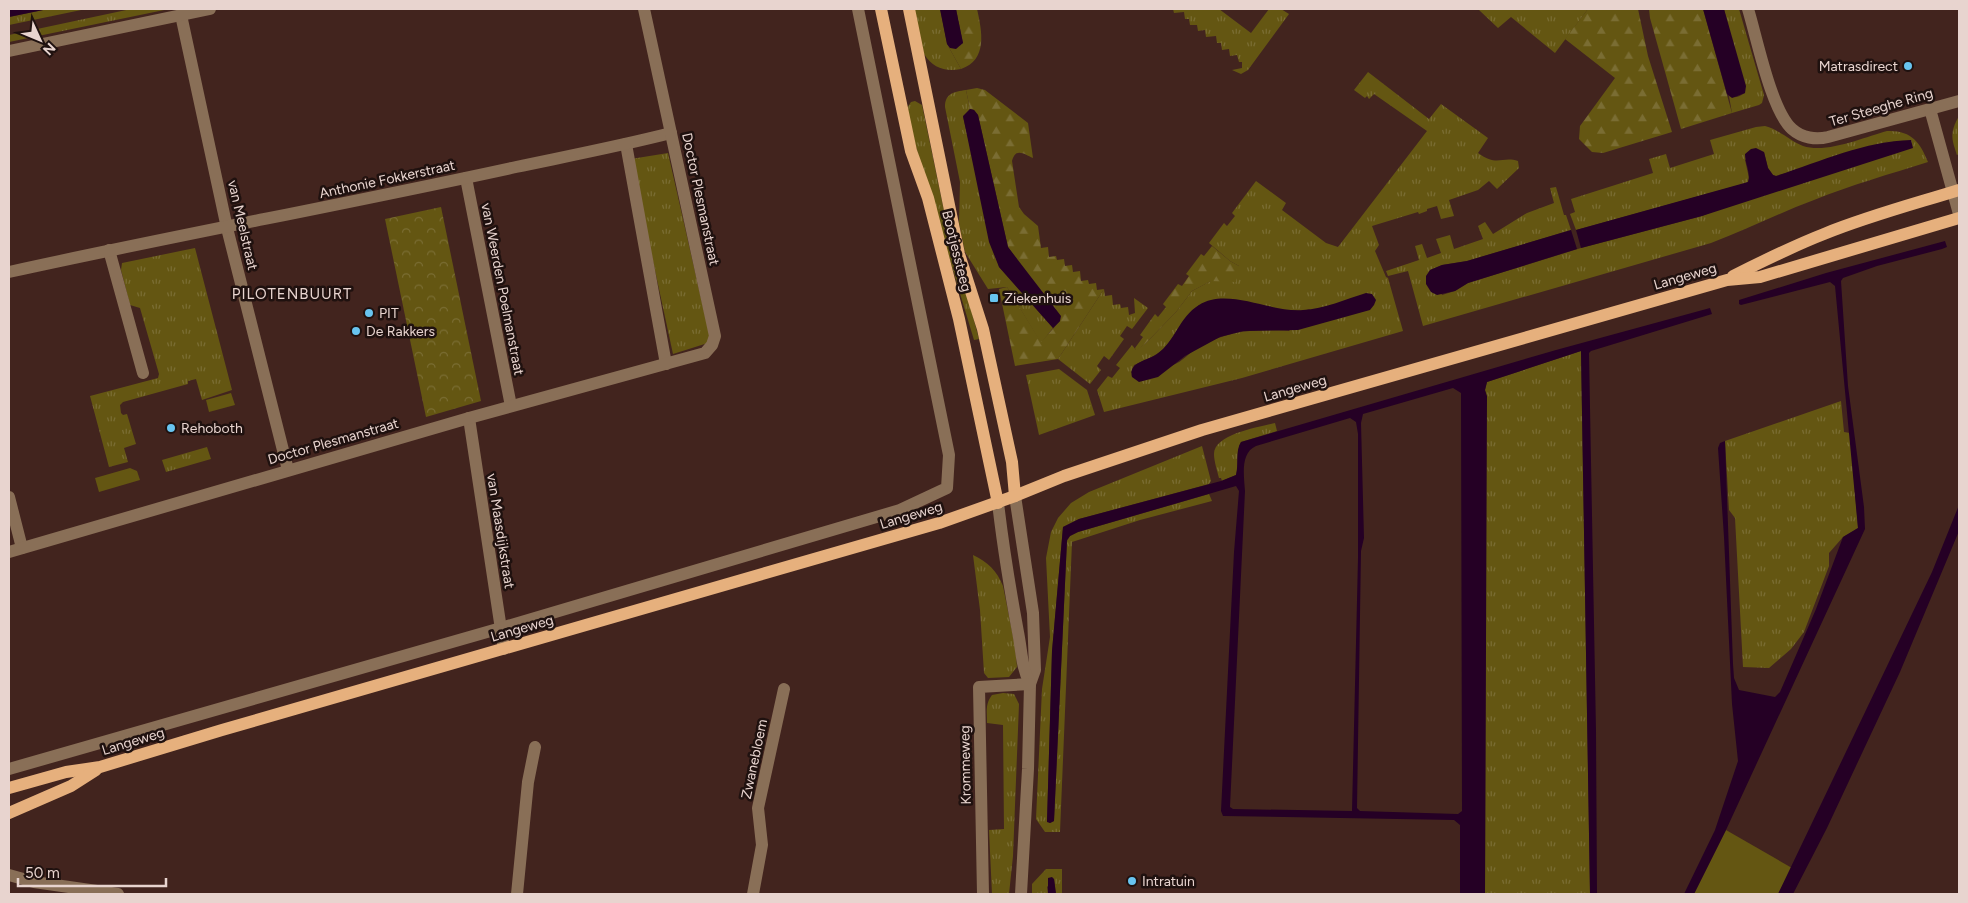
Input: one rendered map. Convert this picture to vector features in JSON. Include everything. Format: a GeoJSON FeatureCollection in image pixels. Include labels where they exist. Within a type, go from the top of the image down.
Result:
{"type":"FeatureCollection","features":[{"type":"Feature","properties":{"kind":"main road","name":"Bootjessteeg"},"geometry":{"type":"LineString","coordinates":[[881,9],[911,151],[928,198],[961,328],[998,503]]}},
{"type":"Feature","properties":{"kind":"main road","name":"Bootjessteeg"},"geometry":{"type":"LineString","coordinates":[[909,9],[959,254],[985,338],[1012,462],[1015,496]]}},
{"type":"Feature","properties":{"kind":"main road","name":"Langeweg"},"geometry":{"type":"LineString","coordinates":[[1727,280],[1782,251],[1825,233],[1956,191]]}},
{"type":"Feature","properties":{"kind":"main road","name":"Langeweg"},"geometry":{"type":"LineString","coordinates":[[9,788],[66,772],[100,767],[939,523],[998,503],[1073,473],[1202,430],[1727,280],[1760,277],[1959,218]]}},
{"type":"Feature","properties":{"kind":"main road","name":"Langeweg"},"geometry":{"type":"LineString","coordinates":[[9,812],[71,786],[100,767]]}},
{"type":"Feature","properties":{"kind":"street"},"geometry":{"type":"LineString","coordinates":[[9,51],[210,9]]}},
{"type":"Feature","properties":{"kind":"street","name":"Doctor Plesmanstraat"},"geometry":{"type":"LineString","coordinates":[[9,552],[469,418],[705,353],[712,345],[715,336],[644,9]]}},
{"type":"Feature","properties":{"kind":"street","name":"Langeweg"},"geometry":{"type":"LineString","coordinates":[[9,769],[501,628],[900,510],[947,488],[949,455],[858,9]]}},
{"type":"Feature","properties":{"kind":"street","name":"Ter Steeghe Ring"},"geometry":{"type":"LineString","coordinates":[[1748,9],[1778,110],[1793,130],[1803,136],[1817,139],[1959,100]]}},
{"type":"Feature","properties":{"kind":"street","name":"van Meelstraat"},"geometry":{"type":"LineString","coordinates":[[181,15],[228,228],[288,470]]}},
{"type":"Feature","properties":{"kind":"street"},"geometry":{"type":"LineString","coordinates":[[1930,109],[1956,191],[1959,214]]}},
{"type":"Feature","properties":{"kind":"street","name":"Anthonie Fokkerstraat"},"geometry":{"type":"LineString","coordinates":[[9,272],[109,250],[228,228],[671,133]]}},
{"type":"Feature","properties":{"kind":"street"},"geometry":{"type":"LineString","coordinates":[[626,144],[666,364]]}},
{"type":"Feature","properties":{"kind":"street","name":"van Weerden Poelmanstraat"},"geometry":{"type":"LineString","coordinates":[[466,178],[511,406]]}},
{"type":"Feature","properties":{"kind":"street"},"geometry":{"type":"LineString","coordinates":[[109,250],[143,373]]}},
{"type":"Feature","properties":{"kind":"street","name":"van Maasdijkstraat"},"geometry":{"type":"LineString","coordinates":[[469,418],[504,649]]}},
{"type":"Feature","properties":{"kind":"street"},"geometry":{"type":"LineString","coordinates":[[1015,496],[1033,613],[1035,670],[1030,684],[1028,770],[1020,894]]}},
{"type":"Feature","properties":{"kind":"street"},"geometry":{"type":"LineString","coordinates":[[9,497],[22,548]]}},
{"type":"Feature","properties":{"kind":"street"},"geometry":{"type":"LineString","coordinates":[[998,503],[1006,570],[1023,669],[1030,684]]}},
{"type":"Feature","properties":{"kind":"street","name":"Krommeweg"},"geometry":{"type":"LineString","coordinates":[[983,894],[979,687],[1030,684]]}},
{"type":"Feature","properties":{"kind":"street","name":"Zwanebloem"},"geometry":{"type":"LineString","coordinates":[[753,894],[762,845],[758,808],[784,690]]}},
{"type":"Feature","properties":{"kind":"street"},"geometry":{"type":"LineString","coordinates":[[517,894],[528,782],[535,746]]}},
{"type":"Feature","properties":{"kind":"street"},"geometry":{"type":"LineString","coordinates":[[9,875],[34,882],[118,894]]}},
{"type":"Feature","properties":{"kind":"green space"},"geometry":{"type":"Polygon","coordinates":[[[48,9],[86,9],[9,25],[9,17],[48,9]]]}},
{"type":"Feature","properties":{"kind":"green space"},"geometry":{"type":"Polygon","coordinates":[[[131,9],[169,9],[9,42],[9,35],[131,9]]]}},
{"type":"Feature","properties":{"kind":"green space"},"geometry":{"type":"Polygon","coordinates":[[[914,9],[940,9],[947,44],[961,69],[950,70],[940,68],[931,63],[924,54],[914,9]]]}},
{"type":"Feature","properties":{"kind":"green space"},"geometry":{"type":"Polygon","coordinates":[[[956,9],[977,9],[981,35],[981,44],[976,59],[970,65],[961,69],[947,44],[950,48],[963,43],[956,9]]]}},
{"type":"Feature","properties":{"kind":"green space"},"geometry":{"type":"Polygon","coordinates":[[[1173,9],[1219,9],[1251,33],[1269,9],[1281,9],[1289,14],[1248,70],[1241,74],[1232,70],[1242,68],[1242,62],[1239,62],[1237,55],[1230,56],[1229,49],[1222,50],[1221,43],[1217,43],[1216,36],[1206,37],[1205,30],[1198,31],[1197,25],[1190,25],[1189,19],[1185,19],[1184,12],[1174,13],[1173,9]]]}},
{"type":"Feature","properties":{"kind":"green space"},"geometry":{"type":"Polygon","coordinates":[[[1480,9],[1588,9],[1555,53],[1511,17],[1498,28],[1480,9]]]}},
{"type":"Feature","properties":{"kind":"green space"},"geometry":{"type":"Polygon","coordinates":[[[1588,9],[1638,9],[1648,56],[1672,132],[1603,153],[1592,152],[1579,139],[1580,126],[1615,78],[1565,39],[1588,9]]]}},
{"type":"Feature","properties":{"kind":"green space"},"geometry":{"type":"Polygon","coordinates":[[[1649,9],[1703,9],[1732,113],[1681,129],[1649,9]]]}},
{"type":"Feature","properties":{"kind":"green space"},"geometry":{"type":"Polygon","coordinates":[[[1724,9],[1739,9],[1764,95],[1762,103],[1759,105],[1732,113],[1729,96],[1735,97],[1745,93],[1724,9]]]}},
{"type":"Feature","properties":{"kind":"green space"},"geometry":{"type":"Polygon","coordinates":[[[1368,72],[1429,119],[1441,104],[1488,138],[1478,153],[1495,160],[1518,161],[1519,168],[1497,189],[1489,181],[1478,190],[1449,200],[1454,216],[1441,219],[1437,206],[1419,214],[1418,212],[1372,226],[1379,245],[1375,251],[1388,278],[1403,331],[1242,378],[1104,412],[1097,390],[1108,376],[1112,378],[1120,368],[1116,365],[1132,345],[1136,350],[1145,344],[1176,312],[1192,291],[1239,266],[1230,261],[1209,243],[1224,223],[1227,226],[1235,216],[1232,213],[1256,181],[1286,203],[1282,210],[1326,243],[1338,247],[1427,131],[1374,94],[1369,99],[1367,96],[1365,98],[1354,90],[1368,72]],[[1199,305],[1184,320],[1162,350],[1134,365],[1131,373],[1173,365],[1210,341],[1232,334],[1265,330],[1289,331],[1310,309],[1303,311],[1199,305]]]}},
{"type":"Feature","properties":{"kind":"green space"},"geometry":{"type":"Polygon","coordinates":[[[977,88],[985,90],[1028,123],[1033,158],[1018,153],[1012,161],[1019,207],[1038,226],[1041,248],[1048,247],[1049,257],[1056,256],[1057,260],[1064,259],[1065,266],[1072,265],[1073,272],[1080,271],[1081,281],[1088,280],[1089,284],[1096,283],[1097,290],[1104,289],[1058,359],[1015,366],[999,289],[1007,287],[1041,342],[1060,321],[1008,247],[978,115],[974,110],[970,109],[966,90],[977,88]]]}},
{"type":"Feature","properties":{"kind":"green space"},"geometry":{"type":"Polygon","coordinates":[[[966,90],[970,109],[963,117],[999,267],[1053,328],[1041,343],[1007,287],[988,289],[965,252],[959,223],[960,182],[945,102],[951,94],[966,90]]]}},
{"type":"Feature","properties":{"kind":"green space"},"geometry":{"type":"Polygon","coordinates":[[[915,101],[922,105],[943,206],[979,339],[974,340],[916,147],[907,108],[911,102],[915,101]]]}},
{"type":"Feature","properties":{"kind":"green space"},"geometry":{"type":"Polygon","coordinates":[[[1959,116],[1959,154],[1957,155],[1952,135],[1959,116]]]}},
{"type":"Feature","properties":{"kind":"green space"},"geometry":{"type":"Polygon","coordinates":[[[1765,126],[1798,144],[1813,148],[1834,146],[1887,131],[1895,131],[1914,139],[1922,149],[1928,162],[1828,195],[1711,243],[1423,326],[1408,271],[1388,276],[1386,271],[1419,260],[1415,246],[1422,244],[1427,258],[1441,253],[1436,239],[1450,235],[1454,249],[1483,239],[1478,226],[1485,222],[1493,234],[1527,213],[1554,203],[1550,188],[1556,187],[1564,215],[1566,215],[1571,230],[1467,261],[1442,265],[1430,270],[1442,295],[1455,291],[1468,283],[1581,248],[1702,216],[1889,141],[1776,176],[1768,168],[1764,152],[1745,160],[1749,178],[1748,182],[1576,230],[1570,214],[1575,212],[1571,199],[1653,173],[1649,159],[1666,154],[1670,168],[1714,154],[1710,140],[1765,126]]]}},
{"type":"Feature","properties":{"kind":"green space"},"geometry":{"type":"Polygon","coordinates":[[[668,153],[711,342],[673,354],[631,159],[668,153]]]}},
{"type":"Feature","properties":{"kind":"green space"},"geometry":{"type":"Polygon","coordinates":[[[441,207],[481,401],[426,417],[385,219],[441,207]]]}},
{"type":"Feature","properties":{"kind":"green space"},"geometry":{"type":"Polygon","coordinates":[[[1212,246],[1239,266],[1236,282],[1211,281],[1192,291],[1176,312],[1136,351],[1135,348],[1143,337],[1140,335],[1155,314],[1158,317],[1166,307],[1163,304],[1178,284],[1182,286],[1189,276],[1186,274],[1201,254],[1204,256],[1212,246]]]}},
{"type":"Feature","properties":{"kind":"green space"},"geometry":{"type":"Polygon","coordinates":[[[195,248],[232,390],[202,400],[196,379],[188,381],[188,384],[123,402],[120,405],[121,413],[123,415],[127,414],[136,444],[124,448],[128,462],[109,467],[90,396],[158,378],[159,374],[140,308],[130,305],[121,270],[122,263],[195,248]]]}},
{"type":"Feature","properties":{"kind":"green space"},"geometry":{"type":"Polygon","coordinates":[[[1104,289],[1105,296],[1112,295],[1113,305],[1120,304],[1121,308],[1128,307],[1129,315],[1135,313],[1134,298],[1148,308],[1132,329],[1127,326],[1120,336],[1124,339],[1109,360],[1104,356],[1097,366],[1101,370],[1090,384],[1058,359],[1104,289]]]}},
{"type":"Feature","properties":{"kind":"green space"},"geometry":{"type":"Polygon","coordinates":[[[1581,351],[1590,894],[1485,894],[1485,390],[1487,382],[1581,351]]]}},
{"type":"Feature","properties":{"kind":"green space"},"geometry":{"type":"Polygon","coordinates":[[[1059,369],[1087,390],[1095,415],[1039,435],[1026,375],[1059,369]]]}},
{"type":"Feature","properties":{"kind":"green space"},"geometry":{"type":"Polygon","coordinates":[[[231,393],[235,405],[209,412],[206,400],[231,393]]]}},
{"type":"Feature","properties":{"kind":"green space"},"geometry":{"type":"Polygon","coordinates":[[[1841,401],[1844,432],[1850,433],[1858,528],[1843,537],[1829,553],[1829,566],[1804,632],[1791,649],[1769,668],[1743,667],[1735,518],[1729,510],[1725,441],[1841,401]]]}},
{"type":"Feature","properties":{"kind":"green space"},"geometry":{"type":"Polygon","coordinates":[[[1275,423],[1277,431],[1241,442],[1236,475],[1222,481],[1219,478],[1214,460],[1216,447],[1221,441],[1249,429],[1275,423]]]}},
{"type":"Feature","properties":{"kind":"green space"},"geometry":{"type":"Polygon","coordinates":[[[1202,446],[1211,481],[1209,484],[1079,519],[1063,527],[1052,651],[1047,821],[1050,823],[1054,821],[1067,541],[1070,536],[1078,532],[1209,494],[1212,501],[1140,520],[1072,542],[1060,832],[1045,832],[1036,819],[1042,689],[1050,637],[1046,558],[1051,532],[1058,518],[1071,503],[1089,492],[1202,446]]]}},
{"type":"Feature","properties":{"kind":"green space"},"geometry":{"type":"Polygon","coordinates":[[[207,447],[211,459],[166,472],[162,460],[207,447]]]}},
{"type":"Feature","properties":{"kind":"green space"},"geometry":{"type":"Polygon","coordinates":[[[130,468],[137,471],[140,480],[99,492],[95,478],[130,468]]]}},
{"type":"Feature","properties":{"kind":"green space"},"geometry":{"type":"Polygon","coordinates":[[[973,555],[991,568],[1003,586],[1015,646],[1017,667],[1009,677],[988,678],[984,673],[980,610],[973,555]]]}},
{"type":"Feature","properties":{"kind":"green space"},"geometry":{"type":"Polygon","coordinates":[[[1014,694],[1019,704],[1013,856],[1009,894],[992,894],[989,830],[1004,829],[1003,725],[987,723],[987,708],[992,695],[1014,694]]]}},
{"type":"Feature","properties":{"kind":"green space"},"geometry":{"type":"Polygon","coordinates":[[[1726,830],[1792,868],[1778,894],[1694,894],[1726,830]]]}},
{"type":"Feature","properties":{"kind":"green space"},"geometry":{"type":"Polygon","coordinates":[[[1046,869],[1062,869],[1062,894],[1056,894],[1054,879],[1047,887],[1048,894],[1032,894],[1032,884],[1046,869]]]}},
{"type":"Feature","properties":{"kind":"shaded area"},"geometry":{"type":"Polygon","coordinates":[[[9,9],[48,9],[9,17],[9,9]]]}},
{"type":"Feature","properties":{"kind":"shaded area"},"geometry":{"type":"Polygon","coordinates":[[[940,9],[956,9],[963,43],[956,49],[950,48],[947,44],[940,9]]]}},
{"type":"Feature","properties":{"kind":"shaded area"},"geometry":{"type":"Polygon","coordinates":[[[1703,9],[1724,9],[1746,86],[1745,93],[1732,98],[1727,94],[1703,9]]]}},
{"type":"Feature","properties":{"kind":"shaded area"},"geometry":{"type":"Polygon","coordinates":[[[970,109],[974,110],[978,115],[1008,247],[1061,316],[1060,321],[1053,328],[999,267],[989,242],[963,116],[970,109]]]}},
{"type":"Feature","properties":{"kind":"shaded area"},"geometry":{"type":"Polygon","coordinates":[[[1911,140],[1913,148],[1702,216],[1581,248],[1576,230],[1748,182],[1749,175],[1745,154],[1751,149],[1756,148],[1764,152],[1768,168],[1776,176],[1859,148],[1894,141],[1911,140]]]}},
{"type":"Feature","properties":{"kind":"shaded area"},"geometry":{"type":"Polygon","coordinates":[[[1571,230],[1577,249],[1468,283],[1455,291],[1437,295],[1431,292],[1426,284],[1426,276],[1430,270],[1442,265],[1467,261],[1571,230]]]}},
{"type":"Feature","properties":{"kind":"shaded area"},"geometry":{"type":"Polygon","coordinates":[[[1945,241],[1947,247],[1942,249],[1877,266],[1843,278],[1841,281],[1848,386],[1864,507],[1865,529],[1726,830],[1694,894],[1684,894],[1715,830],[1738,761],[1732,704],[1718,448],[1720,443],[1725,441],[1733,664],[1734,678],[1739,690],[1775,697],[1780,692],[1816,609],[1843,537],[1858,528],[1835,286],[1830,282],[1741,305],[1739,300],[1826,273],[1945,241]]]}},
{"type":"Feature","properties":{"kind":"shaded area"},"geometry":{"type":"Polygon","coordinates":[[[1366,293],[1372,294],[1376,300],[1370,310],[1298,330],[1243,331],[1220,337],[1185,356],[1158,377],[1139,382],[1132,377],[1133,368],[1139,362],[1157,354],[1163,349],[1192,310],[1210,300],[1236,299],[1277,308],[1303,310],[1327,306],[1366,293]]]}},
{"type":"Feature","properties":{"kind":"shaded area"},"geometry":{"type":"Polygon","coordinates":[[[1710,308],[1712,314],[1589,353],[1597,894],[1590,894],[1581,351],[1487,382],[1485,390],[1487,396],[1485,894],[1460,894],[1460,825],[1454,820],[1223,816],[1221,811],[1234,552],[1239,491],[1236,486],[1078,532],[1067,540],[1054,821],[1047,822],[1052,651],[1063,527],[1079,519],[1221,481],[1236,475],[1238,449],[1241,442],[1556,350],[1710,308]],[[1453,388],[1363,414],[1361,423],[1364,538],[1361,551],[1357,808],[1360,811],[1458,814],[1462,811],[1461,393],[1453,388]],[[1350,418],[1256,446],[1251,449],[1245,459],[1230,807],[1233,809],[1352,811],[1358,558],[1358,434],[1356,422],[1350,418]]]}},
{"type":"Feature","properties":{"kind":"shaded area"},"geometry":{"type":"Polygon","coordinates":[[[1959,505],[1959,531],[1900,672],[1827,828],[1793,894],[1778,894],[1932,572],[1959,505]]]}},
{"type":"Feature","properties":{"kind":"shaded area"},"geometry":{"type":"Polygon","coordinates":[[[1052,877],[1056,894],[1048,894],[1048,878],[1052,877]]]}},
{"type":"Feature","properties":{"kind":"place","name":"Matrasdirect"},"geometry":{"type":"Point","coordinates":[1908,66]}},
{"type":"Feature","properties":{"kind":"place","name":"Ziekenhuis"},"geometry":{"type":"Point","coordinates":[994,298]}},
{"type":"Feature","properties":{"kind":"place","name":"PIT"},"geometry":{"type":"Point","coordinates":[369,313]}},
{"type":"Feature","properties":{"kind":"place","name":"De Rakkers"},"geometry":{"type":"Point","coordinates":[356,331]}},
{"type":"Feature","properties":{"kind":"place","name":"Rehoboth"},"geometry":{"type":"Point","coordinates":[171,428]}},
{"type":"Feature","properties":{"kind":"place","name":"Intratuin"},"geometry":{"type":"Point","coordinates":[1132,881]}},
{"type":"Feature","properties":{"kind":"district","name":"PILOTENBUURT"},"geometry":{"type":"Point","coordinates":[292,294]}}]}
